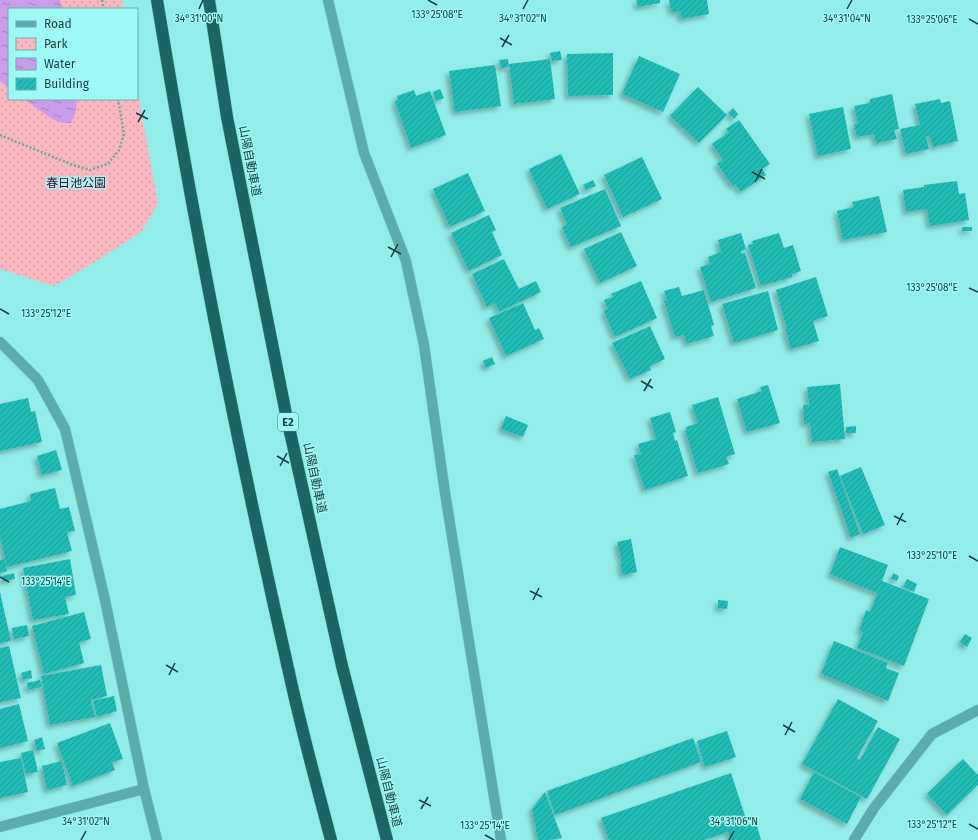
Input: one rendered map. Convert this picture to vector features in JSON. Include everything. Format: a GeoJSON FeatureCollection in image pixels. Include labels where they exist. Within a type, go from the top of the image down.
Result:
{"type":"FeatureCollection","features":[{"type":"Feature","properties":{"kind":"highway"},"geometry":{"type":"LineString","coordinates":[[157,0],[178,127],[235,427],[290,679],[331,840]]}},
{"type":"Feature","properties":{"kind":"highway","name":"山陽自動車道"},"geometry":{"type":"LineString","coordinates":[[209,0],[227,117],[286,414],[342,666],[387,840]]}},
{"type":"Feature","properties":{"kind":"street"},"geometry":{"type":"LineString","coordinates":[[328,0],[364,153],[406,261],[424,345],[445,493],[501,840]]}},
{"type":"Feature","properties":{"kind":"street"},"geometry":{"type":"LineString","coordinates":[[0,342],[38,380],[65,429],[105,600],[156,840]]}},
{"type":"Feature","properties":{"kind":"street"},"geometry":{"type":"LineString","coordinates":[[854,840],[874,808],[932,734],[978,710]]}},
{"type":"Feature","properties":{"kind":"street"},"geometry":{"type":"LineString","coordinates":[[0,827],[144,789]]}},
{"type":"Feature","properties":{"kind":"path"},"geometry":{"type":"LineString","coordinates":[[0,135],[72,165],[90,170],[108,164],[119,150],[124,134],[118,100]]}},
{"type":"Feature","properties":{"kind":"green space","name":"春日池公園"},"geometry":{"type":"Polygon","coordinates":[[[0,0],[122,0],[123,8],[8,8],[8,100],[138,100],[138,94],[158,204],[141,232],[95,262],[54,286],[0,269],[0,0]]]}},
{"type":"Feature","properties":{"kind":"water"},"geometry":{"type":"Polygon","coordinates":[[[0,0],[60,0],[62,8],[8,8],[8,87],[0,81],[0,0]]]}},
{"type":"Feature","properties":{"kind":"water"},"geometry":{"type":"Polygon","coordinates":[[[25,100],[76,100],[76,111],[71,123],[62,123],[52,119],[25,100]]]}},
{"type":"Feature","properties":{"kind":"building"},"geometry":{"type":"Polygon","coordinates":[[[636,0],[660,0],[660,3],[638,7],[636,0]]]}},
{"type":"Feature","properties":{"kind":"building"},"geometry":{"type":"Polygon","coordinates":[[[669,0],[707,0],[709,14],[681,19],[680,11],[674,13],[674,11],[671,11],[669,0]]]}},
{"type":"Feature","properties":{"kind":"building"},"geometry":{"type":"Polygon","coordinates":[[[560,51],[562,60],[552,61],[550,53],[560,51]]]}},
{"type":"Feature","properties":{"kind":"building"},"geometry":{"type":"Polygon","coordinates":[[[613,53],[613,95],[568,96],[567,54],[613,53]]]}},
{"type":"Feature","properties":{"kind":"building"},"geometry":{"type":"Polygon","coordinates":[[[639,56],[680,74],[663,112],[622,94],[639,56]]]}},
{"type":"Feature","properties":{"kind":"building"},"geometry":{"type":"Polygon","coordinates":[[[508,59],[509,67],[501,68],[499,60],[508,59]]]}},
{"type":"Feature","properties":{"kind":"building"},"geometry":{"type":"Polygon","coordinates":[[[550,59],[555,99],[514,104],[509,64],[550,59]]]}},
{"type":"Feature","properties":{"kind":"building"},"geometry":{"type":"Polygon","coordinates":[[[495,65],[501,106],[455,112],[449,71],[495,65]]]}},
{"type":"Feature","properties":{"kind":"building"},"geometry":{"type":"Polygon","coordinates":[[[698,87],[727,115],[699,143],[670,116],[698,87]]]}},
{"type":"Feature","properties":{"kind":"building"},"geometry":{"type":"Polygon","coordinates":[[[440,89],[444,98],[436,101],[433,92],[440,89]]]}},
{"type":"Feature","properties":{"kind":"building"},"geometry":{"type":"Polygon","coordinates":[[[414,90],[416,96],[430,91],[446,135],[411,148],[395,102],[398,100],[397,96],[414,90]]]}},
{"type":"Feature","properties":{"kind":"building"},"geometry":{"type":"Polygon","coordinates":[[[892,94],[899,129],[894,130],[897,139],[876,143],[874,134],[857,137],[854,124],[858,123],[854,106],[870,103],[870,99],[892,94]]]}},
{"type":"Feature","properties":{"kind":"building"},"geometry":{"type":"Polygon","coordinates":[[[940,99],[941,103],[950,101],[958,141],[933,147],[930,136],[926,136],[929,149],[906,154],[900,129],[920,125],[915,104],[940,99]]]}},
{"type":"Feature","properties":{"kind":"building"},"geometry":{"type":"Polygon","coordinates":[[[843,107],[851,149],[818,156],[809,114],[843,107]]]}},
{"type":"Feature","properties":{"kind":"building"},"geometry":{"type":"Polygon","coordinates":[[[733,108],[738,114],[734,119],[728,113],[733,108]]]}},
{"type":"Feature","properties":{"kind":"building"},"geometry":{"type":"Polygon","coordinates":[[[739,120],[770,164],[762,169],[766,175],[741,192],[735,184],[733,186],[717,164],[723,160],[712,144],[729,132],[726,129],[739,120]]]}},
{"type":"Feature","properties":{"kind":"building"},"geometry":{"type":"Polygon","coordinates":[[[561,154],[580,194],[547,209],[529,169],[561,154]]]}},
{"type":"Feature","properties":{"kind":"building"},"geometry":{"type":"Polygon","coordinates":[[[642,157],[662,199],[623,217],[604,175],[642,157]]]}},
{"type":"Feature","properties":{"kind":"building"},"geometry":{"type":"Polygon","coordinates":[[[468,173],[485,211],[450,227],[433,189],[468,173]]]}},
{"type":"Feature","properties":{"kind":"building"},"geometry":{"type":"Polygon","coordinates":[[[593,180],[596,186],[586,190],[583,185],[593,180]]]}},
{"type":"Feature","properties":{"kind":"building"},"geometry":{"type":"Polygon","coordinates":[[[957,181],[959,194],[965,193],[969,220],[930,226],[927,209],[906,212],[903,190],[924,187],[924,185],[957,181]]]}},
{"type":"Feature","properties":{"kind":"building"},"geometry":{"type":"Polygon","coordinates":[[[605,189],[621,226],[571,247],[562,227],[567,225],[560,208],[605,189]]]}},
{"type":"Feature","properties":{"kind":"building"},"geometry":{"type":"Polygon","coordinates":[[[879,196],[887,232],[843,240],[837,211],[854,207],[852,202],[879,196]]]}},
{"type":"Feature","properties":{"kind":"building"},"geometry":{"type":"Polygon","coordinates":[[[489,215],[496,230],[492,232],[502,255],[469,271],[451,233],[489,215]]]}},
{"type":"Feature","properties":{"kind":"building"},"geometry":{"type":"Polygon","coordinates":[[[962,227],[972,227],[972,231],[962,231],[962,227]]]}},
{"type":"Feature","properties":{"kind":"building"},"geometry":{"type":"Polygon","coordinates":[[[621,232],[637,266],[600,283],[584,249],[621,232]]]}},
{"type":"Feature","properties":{"kind":"building"},"geometry":{"type":"Polygon","coordinates":[[[741,233],[746,249],[741,251],[741,254],[745,253],[756,288],[711,302],[700,267],[710,264],[708,257],[721,252],[718,240],[741,233]]]}},
{"type":"Feature","properties":{"kind":"building"},"geometry":{"type":"Polygon","coordinates":[[[779,233],[784,248],[793,245],[801,271],[792,274],[792,277],[761,286],[748,245],[753,244],[752,241],[779,233]]]}},
{"type":"Feature","properties":{"kind":"building"},"geometry":{"type":"Polygon","coordinates":[[[504,259],[519,289],[536,281],[541,292],[499,312],[495,303],[487,307],[472,274],[504,259]]]}},
{"type":"Feature","properties":{"kind":"building"},"geometry":{"type":"Polygon","coordinates":[[[816,277],[828,316],[813,321],[819,341],[791,349],[776,290],[816,277]]]}},
{"type":"Feature","properties":{"kind":"building"},"geometry":{"type":"Polygon","coordinates":[[[641,281],[657,318],[615,337],[604,311],[608,309],[604,300],[613,297],[611,294],[641,281]]]}},
{"type":"Feature","properties":{"kind":"building"},"geometry":{"type":"Polygon","coordinates":[[[679,287],[682,296],[704,290],[714,325],[711,326],[714,336],[687,344],[684,335],[675,337],[664,301],[667,300],[664,291],[679,287]]]}},
{"type":"Feature","properties":{"kind":"building"},"geometry":{"type":"Polygon","coordinates":[[[768,291],[778,330],[734,343],[722,304],[768,291]]]}},
{"type":"Feature","properties":{"kind":"building"},"geometry":{"type":"Polygon","coordinates":[[[523,303],[535,330],[539,328],[544,339],[506,356],[489,318],[523,303]]]}},
{"type":"Feature","properties":{"kind":"building"},"geometry":{"type":"Polygon","coordinates":[[[650,326],[665,359],[650,366],[651,370],[630,379],[612,343],[650,326]]]}},
{"type":"Feature","properties":{"kind":"building"},"geometry":{"type":"Polygon","coordinates":[[[492,357],[495,364],[486,368],[483,361],[492,357]]]}},
{"type":"Feature","properties":{"kind":"building"},"geometry":{"type":"Polygon","coordinates":[[[840,384],[845,439],[812,442],[810,423],[804,424],[803,405],[809,405],[807,387],[840,384]]]}},
{"type":"Feature","properties":{"kind":"building"},"geometry":{"type":"Polygon","coordinates":[[[768,385],[780,423],[747,432],[737,399],[762,391],[760,387],[768,385]]]}},
{"type":"Feature","properties":{"kind":"building"},"geometry":{"type":"Polygon","coordinates":[[[718,397],[735,454],[726,457],[729,464],[698,473],[685,430],[687,430],[686,427],[698,423],[692,405],[718,397]]]}},
{"type":"Feature","properties":{"kind":"building"},"geometry":{"type":"Polygon","coordinates":[[[28,398],[31,412],[35,411],[42,442],[0,451],[0,404],[28,398]]]}},
{"type":"Feature","properties":{"kind":"building"},"geometry":{"type":"Polygon","coordinates":[[[670,412],[676,432],[673,433],[675,441],[677,440],[688,476],[645,490],[634,455],[641,454],[638,444],[656,439],[650,418],[670,412]]]}},
{"type":"Feature","properties":{"kind":"building"},"geometry":{"type":"Polygon","coordinates":[[[506,416],[528,425],[523,437],[501,429],[506,416]]]}},
{"type":"Feature","properties":{"kind":"building"},"geometry":{"type":"Polygon","coordinates":[[[856,426],[856,433],[846,433],[846,427],[856,426]]]}},
{"type":"Feature","properties":{"kind":"building"},"geometry":{"type":"Polygon","coordinates":[[[56,450],[62,470],[42,475],[37,456],[56,450]]]}},
{"type":"Feature","properties":{"kind":"building"},"geometry":{"type":"Polygon","coordinates":[[[861,467],[885,525],[863,534],[840,476],[861,467]]]}},
{"type":"Feature","properties":{"kind":"building"},"geometry":{"type":"Polygon","coordinates":[[[837,469],[860,534],[851,538],[828,472],[837,469]]]}},
{"type":"Feature","properties":{"kind":"building"},"geometry":{"type":"Polygon","coordinates":[[[55,488],[60,509],[69,507],[75,531],[67,532],[72,551],[7,567],[0,537],[0,509],[31,501],[30,494],[55,488]]]}},
{"type":"Feature","properties":{"kind":"building"},"geometry":{"type":"Polygon","coordinates":[[[631,539],[637,572],[623,575],[617,542],[631,539]]]}},
{"type":"Feature","properties":{"kind":"building"},"geometry":{"type":"Polygon","coordinates":[[[840,547],[888,565],[882,581],[929,599],[904,666],[857,648],[863,632],[859,631],[866,610],[870,612],[881,584],[877,593],[830,574],[840,547]]]}},
{"type":"Feature","properties":{"kind":"building"},"geometry":{"type":"Polygon","coordinates":[[[5,559],[7,571],[0,573],[0,560],[5,559]]]}},
{"type":"Feature","properties":{"kind":"building"},"geometry":{"type":"Polygon","coordinates":[[[70,559],[76,595],[65,597],[69,614],[33,620],[23,568],[70,559]]]}},
{"type":"Feature","properties":{"kind":"building"},"geometry":{"type":"Polygon","coordinates":[[[14,573],[15,579],[3,581],[2,576],[14,573]]]}},
{"type":"Feature","properties":{"kind":"building"},"geometry":{"type":"Polygon","coordinates":[[[893,573],[899,576],[897,581],[891,579],[893,573]]]}},
{"type":"Feature","properties":{"kind":"building"},"geometry":{"type":"Polygon","coordinates":[[[907,579],[917,584],[914,592],[903,587],[907,579]]]}},
{"type":"Feature","properties":{"kind":"building"},"geometry":{"type":"Polygon","coordinates":[[[0,592],[11,641],[0,643],[0,592]]]}},
{"type":"Feature","properties":{"kind":"building"},"geometry":{"type":"Polygon","coordinates":[[[718,600],[728,601],[727,609],[718,608],[718,600]]]}},
{"type":"Feature","properties":{"kind":"building"},"geometry":{"type":"Polygon","coordinates":[[[84,612],[91,639],[79,642],[84,663],[44,674],[32,626],[84,612]]]}},
{"type":"Feature","properties":{"kind":"building"},"geometry":{"type":"Polygon","coordinates":[[[27,625],[29,636],[14,639],[12,628],[27,625]]]}},
{"type":"Feature","properties":{"kind":"building"},"geometry":{"type":"Polygon","coordinates":[[[965,634],[972,638],[967,647],[960,642],[965,634]]]}},
{"type":"Feature","properties":{"kind":"building"},"geometry":{"type":"Polygon","coordinates":[[[834,641],[888,663],[886,668],[899,673],[888,701],[821,674],[834,641]]]}},
{"type":"Feature","properties":{"kind":"building"},"geometry":{"type":"Polygon","coordinates":[[[9,646],[21,698],[0,702],[0,648],[9,646]]]}},
{"type":"Feature","properties":{"kind":"building"},"geometry":{"type":"Polygon","coordinates":[[[101,665],[107,696],[91,700],[95,717],[50,725],[41,676],[101,665]]]}},
{"type":"Feature","properties":{"kind":"building"},"geometry":{"type":"Polygon","coordinates":[[[31,670],[32,678],[23,680],[21,673],[31,670]]]}},
{"type":"Feature","properties":{"kind":"building"},"geometry":{"type":"Polygon","coordinates":[[[40,680],[42,687],[28,690],[27,683],[40,680]]]}},
{"type":"Feature","properties":{"kind":"building"},"geometry":{"type":"Polygon","coordinates":[[[114,696],[117,711],[97,717],[93,701],[114,696]]]}},
{"type":"Feature","properties":{"kind":"building"},"geometry":{"type":"Polygon","coordinates":[[[838,699],[878,721],[857,758],[860,760],[878,727],[900,739],[867,799],[802,764],[838,699]]]}},
{"type":"Feature","properties":{"kind":"building"},"geometry":{"type":"Polygon","coordinates":[[[19,704],[28,741],[0,748],[0,709],[19,704]]]}},
{"type":"Feature","properties":{"kind":"building"},"geometry":{"type":"Polygon","coordinates":[[[110,723],[123,759],[112,762],[115,770],[73,786],[57,743],[110,723]]]}},
{"type":"Feature","properties":{"kind":"building"},"geometry":{"type":"Polygon","coordinates":[[[727,731],[736,757],[705,767],[697,741],[727,731]]]}},
{"type":"Feature","properties":{"kind":"building"},"geometry":{"type":"Polygon","coordinates":[[[42,737],[45,749],[37,751],[34,740],[42,737]]]}},
{"type":"Feature","properties":{"kind":"building"},"geometry":{"type":"Polygon","coordinates":[[[693,738],[701,762],[555,815],[547,791],[693,738]]]}},
{"type":"Feature","properties":{"kind":"building"},"geometry":{"type":"Polygon","coordinates":[[[33,750],[38,772],[26,774],[21,753],[33,750]]]}},
{"type":"Feature","properties":{"kind":"building"},"geometry":{"type":"Polygon","coordinates":[[[21,758],[28,792],[0,798],[0,762],[21,758]]]}},
{"type":"Feature","properties":{"kind":"building"},"geometry":{"type":"Polygon","coordinates":[[[963,759],[978,775],[978,785],[947,815],[927,794],[963,759]]]}},
{"type":"Feature","properties":{"kind":"building"},"geometry":{"type":"Polygon","coordinates":[[[62,761],[67,785],[47,790],[42,766],[62,761]]]}},
{"type":"Feature","properties":{"kind":"building"},"geometry":{"type":"Polygon","coordinates":[[[814,772],[861,797],[847,824],[800,799],[814,772]]]}},
{"type":"Feature","properties":{"kind":"building"},"geometry":{"type":"Polygon","coordinates":[[[731,773],[748,825],[756,822],[761,840],[731,840],[728,832],[704,840],[609,840],[601,818],[731,773]]]}},
{"type":"Feature","properties":{"kind":"building"},"geometry":{"type":"Polygon","coordinates":[[[545,792],[562,838],[538,840],[532,809],[545,792]]]}}]}
